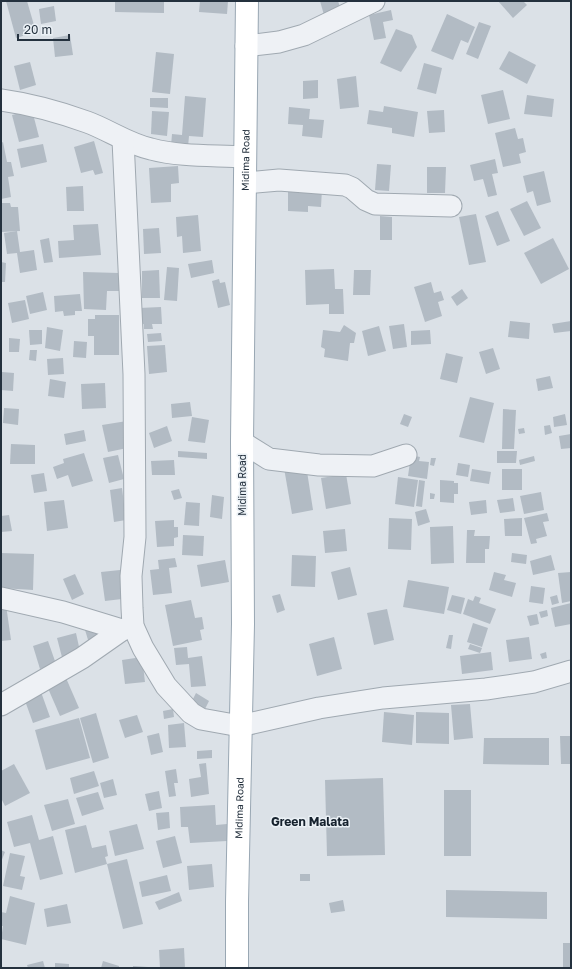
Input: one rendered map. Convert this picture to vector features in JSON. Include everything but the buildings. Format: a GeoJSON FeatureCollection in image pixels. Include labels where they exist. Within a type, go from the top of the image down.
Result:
{"type":"FeatureCollection","features":[{"type":"Feature","properties":{"kind":"main road","name":"Midima Road"},"geometry":{"type":"LineString","coordinates":[[237,968],[240,726],[243,624],[242,442],[247,1]]}},
{"type":"Feature","properties":{"kind":"street"},"geometry":{"type":"LineString","coordinates":[[246,46],[279,42],[304,35],[374,1]]}},
{"type":"Feature","properties":{"kind":"street"},"geometry":{"type":"LineString","coordinates":[[1,100],[35,106],[87,122],[123,140],[151,149],[187,154],[245,157]]}},
{"type":"Feature","properties":{"kind":"street"},"geometry":{"type":"LineString","coordinates":[[123,140],[134,374],[135,537],[128,628]]}},
{"type":"Feature","properties":{"kind":"street"},"geometry":{"type":"LineString","coordinates":[[246,183],[279,180],[345,185],[352,188],[366,200],[374,204],[451,206]]}},
{"type":"Feature","properties":{"kind":"street"},"geometry":{"type":"LineString","coordinates":[[242,442],[269,459],[318,465],[373,466],[406,455]]}},
{"type":"Feature","properties":{"kind":"street"},"geometry":{"type":"LineString","coordinates":[[1,598],[128,628],[143,648],[166,686],[190,713],[201,719],[240,726],[320,708],[383,698],[486,689],[534,682],[571,671]]}},
{"type":"Feature","properties":{"kind":"street"},"geometry":{"type":"LineString","coordinates":[[1,705],[82,658],[128,628]]}},
{"type":"Feature","properties":{"kind":"district","name":"Green Malata"},"geometry":{"type":"Point","coordinates":[310,822]}}]}
